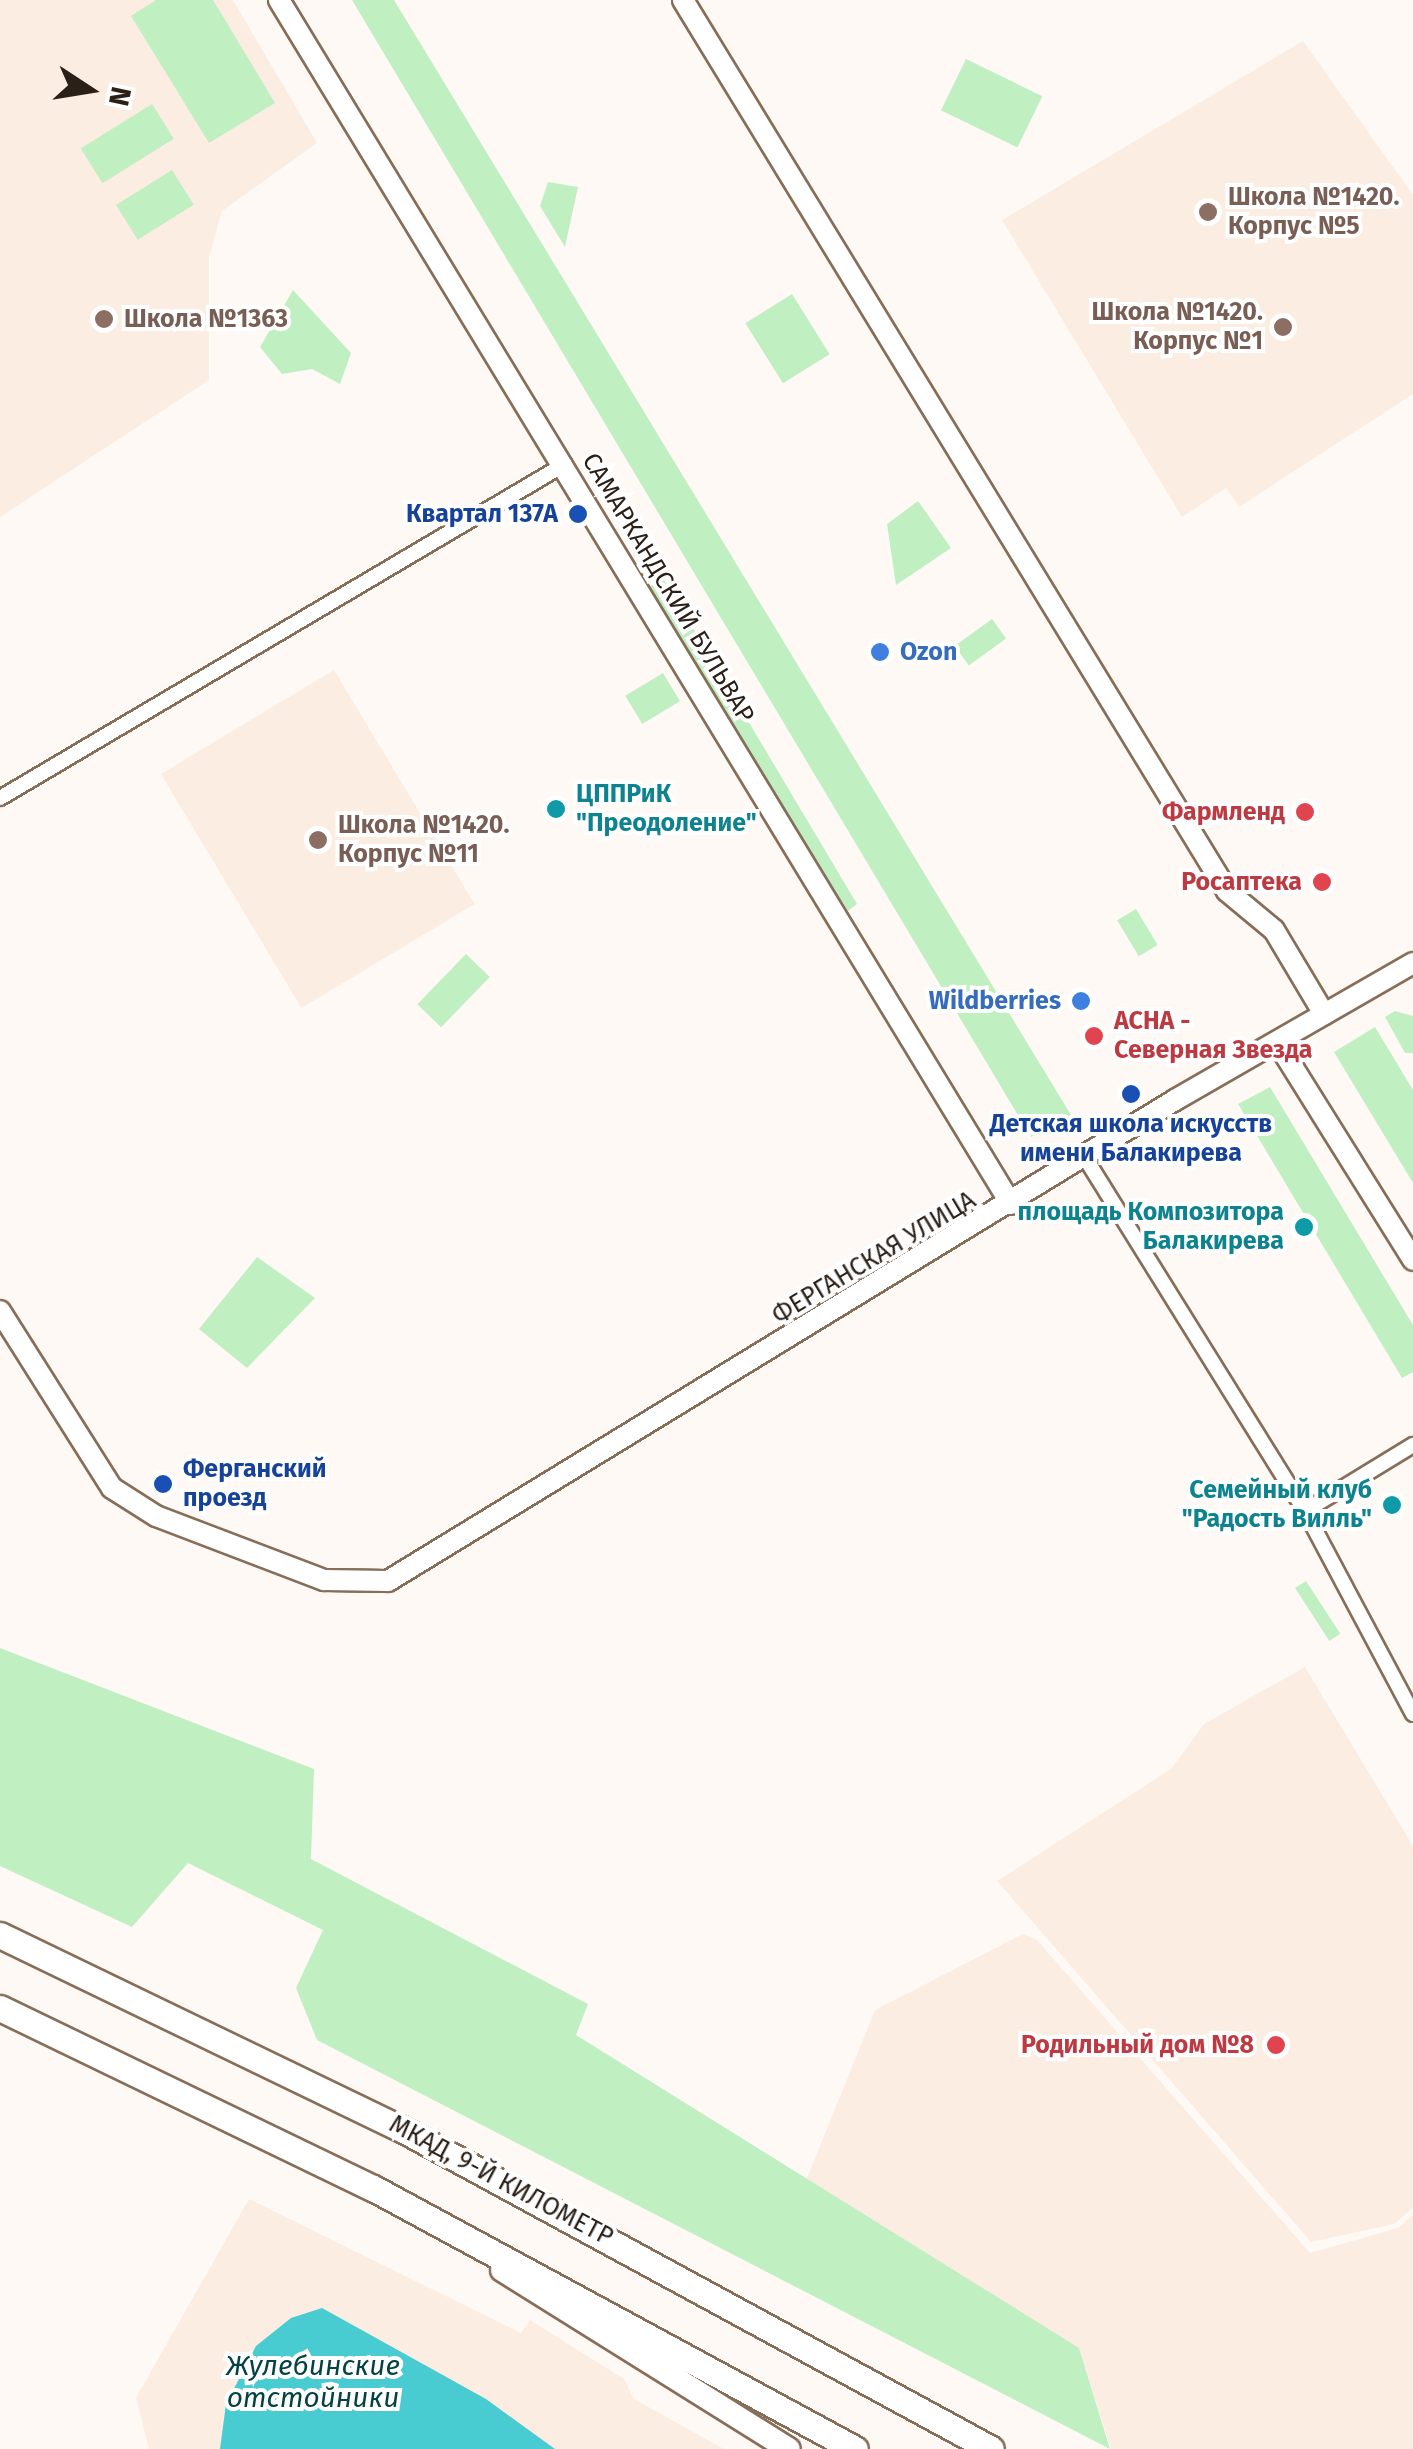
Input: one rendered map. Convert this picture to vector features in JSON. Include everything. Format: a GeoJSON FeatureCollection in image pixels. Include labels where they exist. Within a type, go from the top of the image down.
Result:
{"type":"FeatureCollection","features":[{"type":"Feature","properties":{"kind":"highway","name":"МКАД, 9-Й КИЛОМЕТР"},"geometry":{"type":"LineString","coordinates":[[0,1935],[402,2129],[991,2449]]}},
{"type":"Feature","properties":{"kind":"highway"},"geometry":{"type":"LineString","coordinates":[[0,2008],[372,2188],[855,2449]]}},
{"type":"Feature","properties":{"kind":"main road"},"geometry":{"type":"LineString","coordinates":[[372,2188],[789,2449]]}},
{"type":"Feature","properties":{"kind":"street","name":"САМАРКАНДСКИЙ БУЛЬВАР"},"geometry":{"type":"LineString","coordinates":[[279,0],[565,464],[1011,1204]]}},
{"type":"Feature","properties":{"kind":"street"},"geometry":{"type":"LineString","coordinates":[[683,0],[1227,891],[1274,930],[1324,1014]]}},
{"type":"Feature","properties":{"kind":"street"},"geometry":{"type":"LineString","coordinates":[[0,798],[565,464]]}},
{"type":"Feature","properties":{"kind":"street","name":"ФЕРГАНСКАЯ УЛИЦА"},"geometry":{"type":"LineString","coordinates":[[0,1311],[112,1488],[173,1522],[324,1580],[357,1585],[417,1567],[1084,1156],[1413,963]]}},
{"type":"Feature","properties":{"kind":"street"},"geometry":{"type":"LineString","coordinates":[[1277,1042],[1413,1260]]}},
{"type":"Feature","properties":{"kind":"street"},"geometry":{"type":"LineString","coordinates":[[1084,1156],[1305,1511],[1413,1714]]}},
{"type":"Feature","properties":{"kind":"street"},"geometry":{"type":"LineString","coordinates":[[1305,1511],[1413,1446]]}},
{"type":"Feature","properties":{"kind":"shaded area","name":"Школа №1363"},"geometry":{"type":"Polygon","coordinates":[[[0,0],[233,0],[317,143],[222,211],[209,257],[209,380],[0,517],[0,0]]]}},
{"type":"Feature","properties":{"kind":"shaded area"},"geometry":{"type":"Polygon","coordinates":[[[1303,41],[1413,195],[1413,394],[1239,507],[1226,488],[1182,517],[1002,220],[1303,41]]]}},
{"type":"Feature","properties":{"kind":"shaded area","name":"Школа №1420. Корпус №11"},"geometry":{"type":"Polygon","coordinates":[[[334,670],[475,904],[301,1008],[161,774],[334,670]]]}},
{"type":"Feature","properties":{"kind":"shaded area","name":"Родильный дом №8"},"geometry":{"type":"Polygon","coordinates":[[[1305,1667],[1413,1846],[1413,2208],[1394,2224],[1311,2242],[997,1881],[1171,1769],[1204,1724],[1305,1667]]]}},
{"type":"Feature","properties":{"kind":"shaded area"},"geometry":{"type":"Polygon","coordinates":[[[1023,1934],[1037,1940],[1310,2253],[1398,2228],[1413,2215],[1413,2449],[1111,2449],[1079,2348],[805,2183],[875,2010],[1023,1934]]]}},
{"type":"Feature","properties":{"kind":"shaded area"},"geometry":{"type":"Polygon","coordinates":[[[249,2199],[521,2333],[530,2320],[624,2379],[634,2399],[724,2449],[149,2449],[136,2398],[249,2199]]]}},
{"type":"Feature","properties":{"kind":"green space"},"geometry":{"type":"Polygon","coordinates":[[[156,0],[213,0],[275,103],[209,143],[131,16],[156,0]]]}},
{"type":"Feature","properties":{"kind":"green space"},"geometry":{"type":"Polygon","coordinates":[[[352,0],[394,0],[1071,1115],[1031,1137],[352,0]]]}},
{"type":"Feature","properties":{"kind":"green space"},"geometry":{"type":"Polygon","coordinates":[[[966,59],[1042,96],[1017,147],[941,110],[966,59]]]}},
{"type":"Feature","properties":{"kind":"green space"},"geometry":{"type":"Polygon","coordinates":[[[152,104],[174,139],[102,183],[81,149],[152,104]]]}},
{"type":"Feature","properties":{"kind":"green space"},"geometry":{"type":"Polygon","coordinates":[[[172,170],[194,205],[138,240],[116,205],[172,170]]]}},
{"type":"Feature","properties":{"kind":"green space"},"geometry":{"type":"Polygon","coordinates":[[[548,182],[578,187],[565,247],[540,206],[548,182]]]}},
{"type":"Feature","properties":{"kind":"green space"},"geometry":{"type":"Polygon","coordinates":[[[293,290],[351,353],[340,384],[312,369],[282,374],[260,347],[293,290]]]}},
{"type":"Feature","properties":{"kind":"green space"},"geometry":{"type":"Polygon","coordinates":[[[792,294],[830,354],[783,383],[745,323],[792,294]]]}},
{"type":"Feature","properties":{"kind":"green space"},"geometry":{"type":"Polygon","coordinates":[[[918,501],[951,548],[896,585],[887,524],[918,501]]]}},
{"type":"Feature","properties":{"kind":"green space"},"geometry":{"type":"Polygon","coordinates":[[[663,578],[857,904],[848,911],[643,591],[663,578]]]}},
{"type":"Feature","properties":{"kind":"green space"},"geometry":{"type":"Polygon","coordinates":[[[992,619],[1006,638],[969,665],[955,646],[992,619]]]}},
{"type":"Feature","properties":{"kind":"green space"},"geometry":{"type":"Polygon","coordinates":[[[663,673],[680,701],[642,724],[625,696],[663,673]]]}},
{"type":"Feature","properties":{"kind":"green space"},"geometry":{"type":"Polygon","coordinates":[[[1136,909],[1158,945],[1139,956],[1117,920],[1136,909]]]}},
{"type":"Feature","properties":{"kind":"green space"},"geometry":{"type":"Polygon","coordinates":[[[466,954],[490,977],[441,1027],[417,1004],[466,954]]]}},
{"type":"Feature","properties":{"kind":"green space"},"geometry":{"type":"Polygon","coordinates":[[[1395,1011],[1413,1016],[1413,1053],[1405,1053],[1385,1017],[1395,1011]]]}},
{"type":"Feature","properties":{"kind":"green space"},"geometry":{"type":"Polygon","coordinates":[[[1375,1027],[1413,1090],[1413,1183],[1334,1052],[1375,1027]]]}},
{"type":"Feature","properties":{"kind":"green space"},"geometry":{"type":"Polygon","coordinates":[[[1270,1087],[1413,1325],[1413,1372],[1402,1378],[1238,1104],[1270,1087]]]}},
{"type":"Feature","properties":{"kind":"green space"},"geometry":{"type":"Polygon","coordinates":[[[257,1257],[315,1298],[247,1368],[199,1329],[257,1257]]]}},
{"type":"Feature","properties":{"kind":"green space"},"geometry":{"type":"Polygon","coordinates":[[[1306,1581],[1340,1634],[1329,1641],[1295,1588],[1306,1581]]]}},
{"type":"Feature","properties":{"kind":"green space"},"geometry":{"type":"Polygon","coordinates":[[[0,1648],[314,1769],[311,1859],[588,2004],[576,2035],[1079,2348],[1110,2449],[317,2040],[296,1988],[323,1930],[188,1863],[132,1927],[0,1866],[0,1648]]]}},
{"type":"Feature","properties":{"kind":"water","name":"Жулебинские отстойники"},"geometry":{"type":"Polygon","coordinates":[[[322,2308],[486,2399],[555,2449],[220,2449],[226,2404],[256,2346],[291,2318],[322,2308]]]}},
{"type":"Feature","properties":{"kind":"place","name":"Школа №1420. Корпус №5"},"geometry":{"type":"Point","coordinates":[1208,212]}},
{"type":"Feature","properties":{"kind":"place","name":"Школа №1363"},"geometry":{"type":"Point","coordinates":[104,319]}},
{"type":"Feature","properties":{"kind":"place","name":"Школа №1420. Корпус №1"},"geometry":{"type":"Point","coordinates":[1283,327]}},
{"type":"Feature","properties":{"kind":"place","name":"Квартал 137А"},"geometry":{"type":"Point","coordinates":[578,514]}},
{"type":"Feature","properties":{"kind":"place","name":"Ozon"},"geometry":{"type":"Point","coordinates":[880,652]}},
{"type":"Feature","properties":{"kind":"place","name":"ЦППРиК \"Преодоление\""},"geometry":{"type":"Point","coordinates":[556,809]}},
{"type":"Feature","properties":{"kind":"place","name":"Фармленд"},"geometry":{"type":"Point","coordinates":[1305,812]}},
{"type":"Feature","properties":{"kind":"place","name":"Школа №1420. Корпус №11"},"geometry":{"type":"Point","coordinates":[318,840]}},
{"type":"Feature","properties":{"kind":"place","name":"Росаптека"},"geometry":{"type":"Point","coordinates":[1322,882]}},
{"type":"Feature","properties":{"kind":"place","name":"Wildberries"},"geometry":{"type":"Point","coordinates":[1081,1001]}},
{"type":"Feature","properties":{"kind":"place","name":"АСНА - Северная Звезда"},"geometry":{"type":"Point","coordinates":[1094,1036]}},
{"type":"Feature","properties":{"kind":"place","name":"Детская школа искусств имени Балакирева"},"geometry":{"type":"Point","coordinates":[1131,1094]}},
{"type":"Feature","properties":{"kind":"place","name":"площадь Композитора Балакирева"},"geometry":{"type":"Point","coordinates":[1304,1227]}},
{"type":"Feature","properties":{"kind":"place","name":"Ферганский проезд"},"geometry":{"type":"Point","coordinates":[163,1484]}},
{"type":"Feature","properties":{"kind":"place","name":"Семейный клуб \"Радость Вилль\""},"geometry":{"type":"Point","coordinates":[1392,1505]}},
{"type":"Feature","properties":{"kind":"place","name":"Родильный дом №8"},"geometry":{"type":"Point","coordinates":[1276,2045]}}]}
